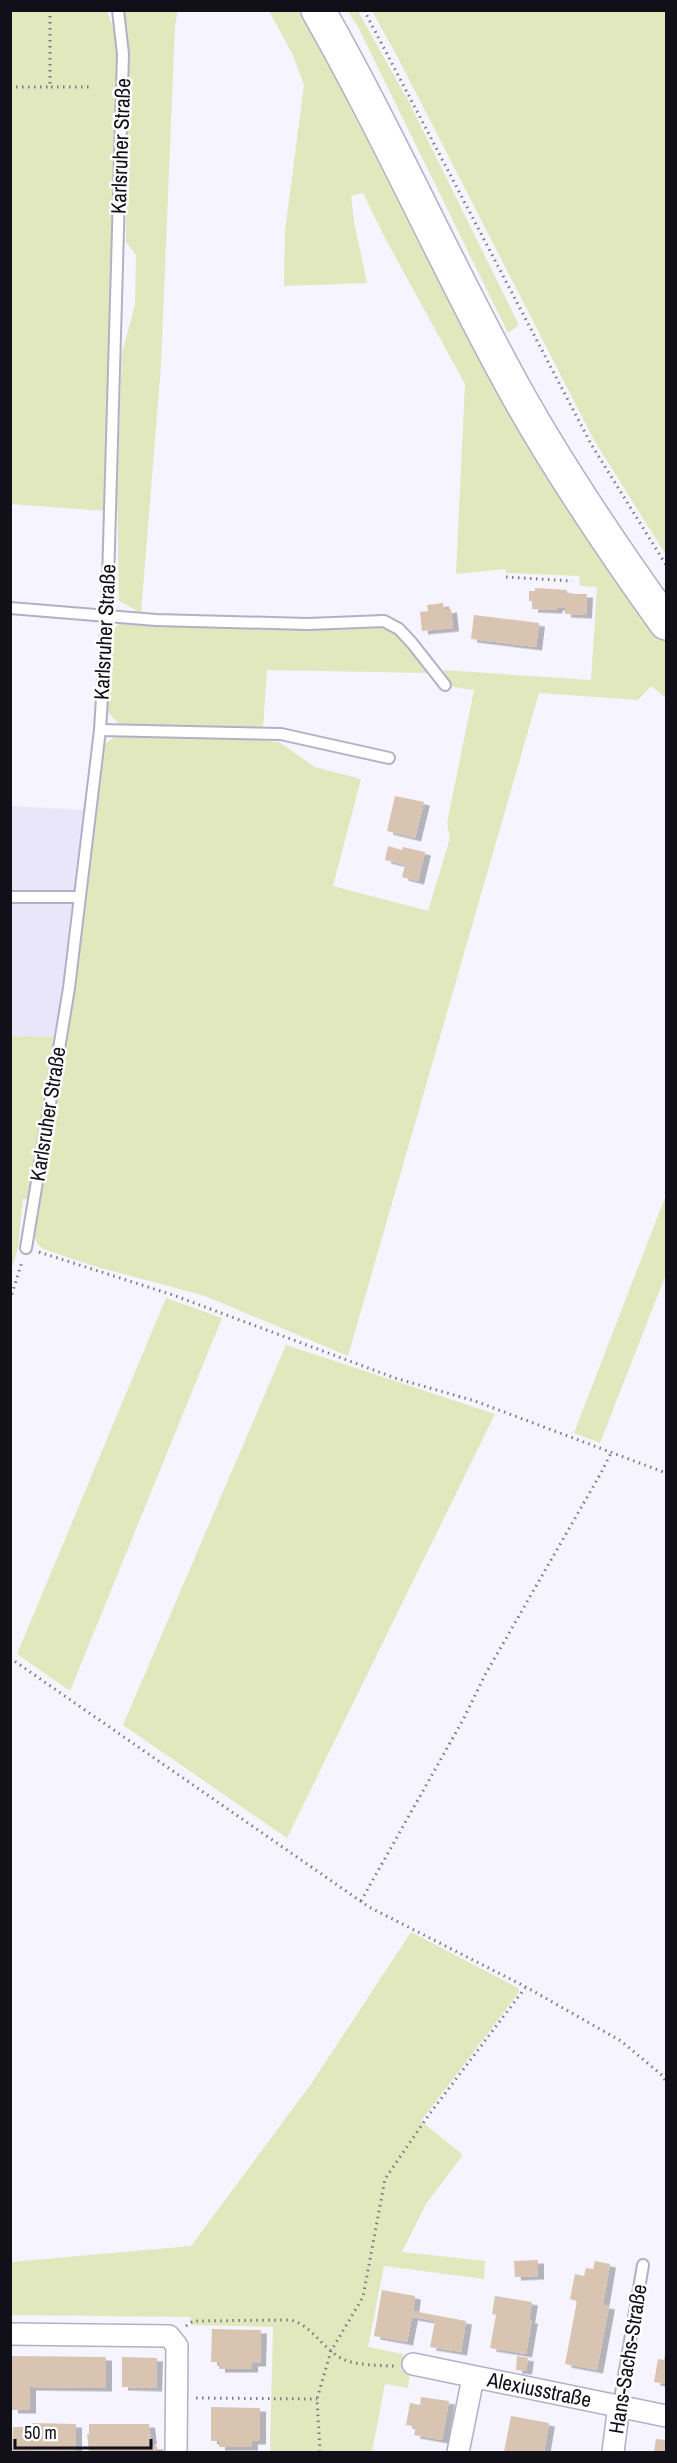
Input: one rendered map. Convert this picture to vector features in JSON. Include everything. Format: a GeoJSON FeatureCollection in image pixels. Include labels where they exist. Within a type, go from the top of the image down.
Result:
{"type":"FeatureCollection","features":[{"type":"Feature","properties":{"kind":"main road"},"geometry":{"type":"LineString","coordinates":[[318,10],[503,368],[580,496],[666,624]]}},
{"type":"Feature","properties":{"kind":"street"},"geometry":{"type":"LineString","coordinates":[[10,2334],[169,2336],[177,2346],[176,2452]]}},
{"type":"Feature","properties":{"kind":"street","name":"Alexiusstraße"},"geometry":{"type":"LineString","coordinates":[[413,2364],[666,2416]]}},
{"type":"Feature","properties":{"kind":"street"},"geometry":{"type":"LineString","coordinates":[[458,2452],[473,2378]]}},
{"type":"Feature","properties":{"kind":"street","name":"Hans-Sachs-Straße"},"geometry":{"type":"LineString","coordinates":[[613,2452],[619,2405]]}},
{"type":"Feature","properties":{"kind":"lane","name":"Karlsruher Straße"},"geometry":{"type":"LineString","coordinates":[[26,1248],[69,988],[100,730],[107,615],[123,54],[118,10]]}},
{"type":"Feature","properties":{"kind":"lane"},"geometry":{"type":"LineString","coordinates":[[10,608],[156,620],[273,623],[384,621],[399,629],[445,685]]}},
{"type":"Feature","properties":{"kind":"lane"},"geometry":{"type":"LineString","coordinates":[[100,730],[281,734],[389,758]]}},
{"type":"Feature","properties":{"kind":"lane"},"geometry":{"type":"LineString","coordinates":[[10,897],[79,897]]}},
{"type":"Feature","properties":{"kind":"lane","name":"Hans-Sachs-Straße"},"geometry":{"type":"LineString","coordinates":[[619,2405],[643,2265]]}},
{"type":"Feature","properties":{"kind":"path"},"geometry":{"type":"LineString","coordinates":[[50,10],[50,87]]}},
{"type":"Feature","properties":{"kind":"path"},"geometry":{"type":"LineString","coordinates":[[364,10],[591,444],[666,565]]}},
{"type":"Feature","properties":{"kind":"path"},"geometry":{"type":"LineString","coordinates":[[10,87],[91,87]]}},
{"type":"Feature","properties":{"kind":"path"},"geometry":{"type":"LineString","coordinates":[[506,577],[572,580]]}},
{"type":"Feature","properties":{"kind":"path"},"geometry":{"type":"LineString","coordinates":[[10,1300],[26,1248],[173,1295],[395,1377],[474,1401],[666,1473]]}},
{"type":"Feature","properties":{"kind":"path"},"geometry":{"type":"LineString","coordinates":[[360,1901],[464,1718],[490,1665],[611,1453]]}},
{"type":"Feature","properties":{"kind":"path"},"geometry":{"type":"LineString","coordinates":[[10,1658],[360,1901],[526,1987],[621,2041],[663,2076],[666,2082]]}},
{"type":"Feature","properties":{"kind":"path"},"geometry":{"type":"LineString","coordinates":[[320,2452],[317,2399],[331,2351],[363,2297],[385,2179],[428,2116],[526,1987]]}},
{"type":"Feature","properties":{"kind":"path"},"geometry":{"type":"LineString","coordinates":[[169,2336],[193,2321],[291,2320],[302,2323],[340,2358],[361,2364],[400,2366],[413,2364]]}},
{"type":"Feature","properties":{"kind":"path"},"geometry":{"type":"LineString","coordinates":[[177,2398],[317,2399]]}},
{"type":"Feature","properties":{"kind":"shaded area"},"geometry":{"type":"Polygon","coordinates":[[[11,806],[85,810],[56,1037],[11,1036],[11,806]]]}},
{"type":"Feature","properties":{"kind":"green space"},"geometry":{"type":"Polygon","coordinates":[[[10,11],[107,11],[117,38],[105,511],[11,504],[10,11]]]}},
{"type":"Feature","properties":{"kind":"green space"},"geometry":{"type":"Polygon","coordinates":[[[122,11],[178,11],[175,25],[161,365],[141,613],[119,601],[117,488],[122,353],[135,305],[136,255],[126,242],[128,31],[122,11]]]}},
{"type":"Feature","properties":{"kind":"green space"},"geometry":{"type":"Polygon","coordinates":[[[269,11],[301,11],[395,183],[627,591],[666,643],[666,698],[651,686],[638,700],[539,693],[348,1356],[205,1296],[94,1266],[43,1249],[36,1242],[33,1231],[101,753],[106,743],[116,736],[223,737],[279,742],[315,767],[361,779],[333,886],[428,911],[450,838],[447,823],[474,690],[453,687],[443,670],[591,680],[597,587],[580,586],[579,576],[506,573],[506,569],[456,574],[465,384],[363,193],[351,196],[367,283],[284,286],[285,231],[304,85],[293,55],[269,11]]]}},
{"type":"Feature","properties":{"kind":"green space"},"geometry":{"type":"Polygon","coordinates":[[[348,11],[358,11],[410,104],[519,325],[508,333],[359,29],[348,11]]]}},
{"type":"Feature","properties":{"kind":"green space"},"geometry":{"type":"Polygon","coordinates":[[[372,11],[666,11],[666,555],[594,440],[372,11]]]}},
{"type":"Feature","properties":{"kind":"green space"},"geometry":{"type":"Polygon","coordinates":[[[120,622],[381,627],[399,635],[431,673],[267,670],[263,727],[120,725],[105,709],[110,634],[120,622]]]}},
{"type":"Feature","properties":{"kind":"green space"},"geometry":{"type":"Polygon","coordinates":[[[11,1036],[56,1037],[29,1199],[23,1199],[18,1248],[11,1271],[11,1036]]]}},
{"type":"Feature","properties":{"kind":"green space"},"geometry":{"type":"Polygon","coordinates":[[[666,1195],[666,1274],[600,1443],[574,1433],[666,1195]]]}},
{"type":"Feature","properties":{"kind":"green space"},"geometry":{"type":"Polygon","coordinates":[[[166,1298],[222,1318],[70,1691],[17,1654],[166,1298]]]}},
{"type":"Feature","properties":{"kind":"green space"},"geometry":{"type":"Polygon","coordinates":[[[286,1345],[495,1414],[287,1838],[123,1725],[286,1345]]]}},
{"type":"Feature","properties":{"kind":"green space"},"geometry":{"type":"Polygon","coordinates":[[[411,1932],[518,1988],[519,1992],[421,2121],[463,2155],[426,2204],[402,2252],[485,2261],[484,2279],[384,2266],[368,2347],[403,2354],[401,2370],[410,2372],[408,2388],[385,2384],[372,2452],[270,2452],[273,2327],[191,2325],[190,2317],[11,2315],[11,2262],[191,2246],[311,2084],[411,1932]]]}},
{"type":"Feature","properties":{"kind":"building"},"geometry":{"type":"Polygon","coordinates":[[[535,588],[567,590],[567,594],[587,594],[586,615],[565,614],[565,608],[557,607],[556,610],[532,609],[529,591],[535,591],[535,588]]]}},
{"type":"Feature","properties":{"kind":"building"},"geometry":{"type":"Polygon","coordinates":[[[443,603],[444,610],[451,609],[453,628],[422,631],[420,612],[428,611],[427,605],[443,603]]]}},
{"type":"Feature","properties":{"kind":"building"},"geometry":{"type":"Polygon","coordinates":[[[474,615],[539,623],[536,647],[471,639],[474,615]]]}},
{"type":"Feature","properties":{"kind":"building"},"geometry":{"type":"Polygon","coordinates":[[[395,796],[424,802],[415,838],[387,831],[395,796]]]}},
{"type":"Feature","properties":{"kind":"building"},"geometry":{"type":"Polygon","coordinates":[[[388,846],[425,852],[418,881],[402,877],[405,865],[385,860],[388,846]]]}},
{"type":"Feature","properties":{"kind":"building"},"geometry":{"type":"Polygon","coordinates":[[[538,2260],[538,2276],[515,2277],[514,2261],[538,2260]]]}},
{"type":"Feature","properties":{"kind":"building"},"geometry":{"type":"Polygon","coordinates":[[[595,2261],[610,2264],[603,2305],[609,2306],[597,2370],[565,2364],[577,2301],[570,2299],[575,2274],[584,2276],[586,2268],[593,2269],[595,2261]]]}},
{"type":"Feature","properties":{"kind":"building"},"geometry":{"type":"Polygon","coordinates":[[[382,2290],[415,2296],[413,2311],[466,2321],[461,2352],[430,2347],[435,2321],[412,2317],[407,2342],[374,2336],[382,2290]]]}},
{"type":"Feature","properties":{"kind":"building"},"geometry":{"type":"Polygon","coordinates":[[[495,2296],[532,2302],[529,2320],[532,2320],[526,2354],[490,2348],[496,2315],[492,2314],[495,2296]]]}},
{"type":"Feature","properties":{"kind":"building"},"geometry":{"type":"Polygon","coordinates":[[[212,2329],[261,2330],[260,2363],[252,2363],[252,2369],[219,2369],[219,2362],[211,2362],[212,2329]]]}},
{"type":"Feature","properties":{"kind":"building"},"geometry":{"type":"Polygon","coordinates":[[[665,2354],[666,2384],[654,2382],[658,2359],[664,2360],[665,2354]]]}},
{"type":"Feature","properties":{"kind":"building"},"geometry":{"type":"Polygon","coordinates":[[[12,2356],[106,2357],[106,2388],[30,2387],[30,2410],[12,2410],[12,2356]]]}},
{"type":"Feature","properties":{"kind":"building"},"geometry":{"type":"Polygon","coordinates":[[[517,2356],[528,2358],[526,2371],[516,2370],[517,2356]]]}},
{"type":"Feature","properties":{"kind":"building"},"geometry":{"type":"Polygon","coordinates":[[[122,2357],[157,2358],[156,2388],[122,2387],[122,2357]]]}},
{"type":"Feature","properties":{"kind":"building"},"geometry":{"type":"Polygon","coordinates":[[[421,2397],[449,2401],[442,2440],[414,2435],[416,2427],[406,2425],[410,2403],[420,2405],[421,2397]]]}},
{"type":"Feature","properties":{"kind":"building"},"geometry":{"type":"Polygon","coordinates":[[[211,2407],[260,2408],[260,2441],[252,2441],[252,2447],[219,2447],[219,2441],[211,2441],[211,2407]]]}},
{"type":"Feature","properties":{"kind":"building"},"geometry":{"type":"Polygon","coordinates":[[[511,2416],[549,2423],[544,2452],[504,2452],[511,2416]]]}},
{"type":"Feature","properties":{"kind":"building"},"geometry":{"type":"Polygon","coordinates":[[[31,2423],[76,2424],[76,2451],[12,2452],[13,2427],[31,2427],[31,2423]]]}},
{"type":"Feature","properties":{"kind":"building"},"geometry":{"type":"Polygon","coordinates":[[[89,2424],[149,2424],[151,2441],[149,2441],[149,2446],[157,2446],[158,2452],[89,2451],[87,2434],[89,2434],[89,2424]]]}},
{"type":"Feature","properties":{"kind":"building"},"geometry":{"type":"Polygon","coordinates":[[[656,2439],[666,2440],[666,2452],[654,2452],[656,2439]]]}}]}
